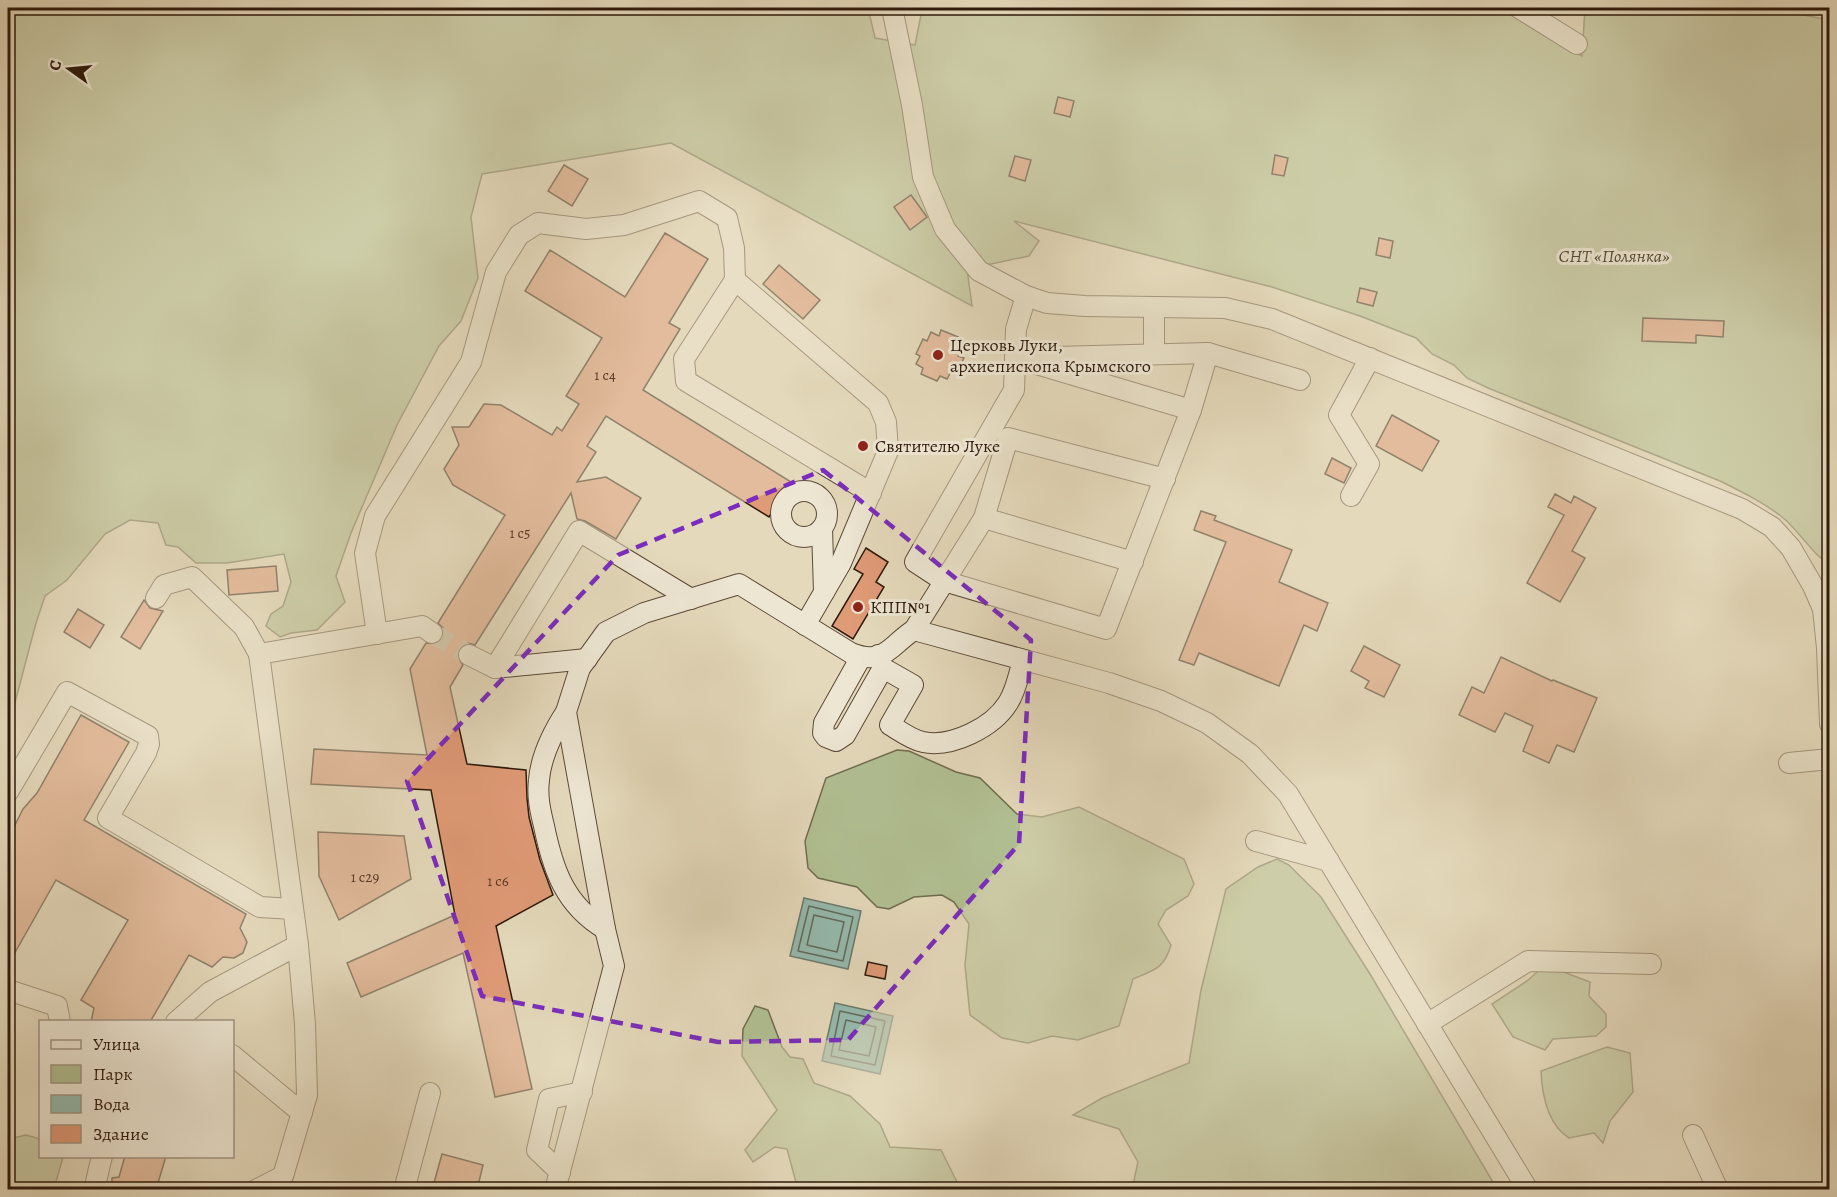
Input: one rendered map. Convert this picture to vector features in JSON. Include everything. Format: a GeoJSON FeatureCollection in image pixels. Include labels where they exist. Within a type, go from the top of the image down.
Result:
{"type":"FeatureCollection","features":[{"type":"Feature","properties":{"kind":"street"},"geometry":{"type":"LineString","coordinates":[[892,8],[912,105],[923,177],[945,229],[979,271],[1026,296],[1047,303],[1085,306],[1225,308],[1272,319],[1742,509],[1772,527],[1791,548],[1826,606],[1830,724]]}},
{"type":"Feature","properties":{"kind":"street"},"geometry":{"type":"LineString","coordinates":[[1519,8],[1577,44]]}},
{"type":"Feature","properties":{"kind":"street"},"geometry":{"type":"LineString","coordinates":[[377,634],[365,553],[375,516],[471,362],[496,272],[519,235],[538,223],[586,229],[624,225],[699,201],[727,218],[734,248],[735,280],[684,359],[686,381],[871,493]]}},
{"type":"Feature","properties":{"kind":"street"},"geometry":{"type":"LineString","coordinates":[[735,280],[878,403],[886,422],[888,451],[841,563],[805,625]]}},
{"type":"Feature","properties":{"kind":"street"},"geometry":{"type":"LineString","coordinates":[[874,660],[896,647],[904,636],[914,630],[984,518],[1008,438],[1014,390],[1016,329],[1026,296]]}},
{"type":"Feature","properties":{"kind":"street"},"geometry":{"type":"LineString","coordinates":[[1154,307],[1154,354]]}},
{"type":"Feature","properties":{"kind":"street"},"geometry":{"type":"LineString","coordinates":[[1016,358],[1208,353],[1300,380]]}},
{"type":"Feature","properties":{"kind":"street"},"geometry":{"type":"LineString","coordinates":[[1014,390],[915,562],[945,581],[1106,629],[1191,410],[1208,353]]}},
{"type":"Feature","properties":{"kind":"street"},"geometry":{"type":"LineString","coordinates":[[1016,358],[1191,410]]}},
{"type":"Feature","properties":{"kind":"street"},"geometry":{"type":"LineString","coordinates":[[1351,496],[1369,464],[1339,415],[1370,358]]}},
{"type":"Feature","properties":{"kind":"street"},"geometry":{"type":"LineString","coordinates":[[1008,438],[1165,478]]}},
{"type":"Feature","properties":{"kind":"street"},"geometry":{"type":"LineString","coordinates":[[984,518],[1132,562]]}},
{"type":"Feature","properties":{"kind":"street"},"geometry":{"type":"LineString","coordinates":[[495,668],[579,531],[691,599]]}},
{"type":"Feature","properties":{"kind":"street"},"geometry":{"type":"LineString","coordinates":[[814,533],[823,561],[824,592]]}},
{"type":"Feature","properties":{"kind":"street"},"geometry":{"type":"LineString","coordinates":[[156,598],[164,585],[192,577],[244,627],[259,654],[298,945],[305,1024],[307,1095],[280,1183],[256,1190]]}},
{"type":"Feature","properties":{"kind":"street"},"geometry":{"type":"LineString","coordinates":[[605,929],[587,918],[570,898],[558,877],[550,858],[538,799],[539,778],[553,733],[566,712],[580,668],[606,632],[644,613],[739,585],[805,625],[874,660],[913,685],[890,725],[924,742],[947,741],[968,735],[996,718],[1008,703],[1023,660]]}},
{"type":"Feature","properties":{"kind":"street"},"geometry":{"type":"LineString","coordinates":[[259,654],[422,626],[432,633]]}},
{"type":"Feature","properties":{"kind":"street"},"geometry":{"type":"LineString","coordinates":[[914,630],[1109,683],[1161,700],[1207,723],[1250,754],[1288,794],[1528,1190]]}},
{"type":"Feature","properties":{"kind":"street"},"geometry":{"type":"LineString","coordinates":[[469,655],[495,668],[587,659]]}},
{"type":"Feature","properties":{"kind":"street"},"geometry":{"type":"LineString","coordinates":[[8,792],[67,692],[148,736],[149,744],[146,753],[108,819],[260,907],[293,909]]}},
{"type":"Feature","properties":{"kind":"street"},"geometry":{"type":"LineString","coordinates":[[558,1181],[614,966],[605,929],[566,712]]}},
{"type":"Feature","properties":{"kind":"street"},"geometry":{"type":"LineString","coordinates":[[1789,763],[1830,759]]}},
{"type":"Feature","properties":{"kind":"street"},"geometry":{"type":"LineString","coordinates":[[1256,841],[1329,861]]}},
{"type":"Feature","properties":{"kind":"street"},"geometry":{"type":"LineString","coordinates":[[182,1020],[210,992],[298,945]]}},
{"type":"Feature","properties":{"kind":"street"},"geometry":{"type":"LineString","coordinates":[[1427,1024],[1528,961],[1651,964]]}},
{"type":"Feature","properties":{"kind":"street"},"geometry":{"type":"LineString","coordinates":[[8,990],[57,1006],[60,1020]]}},
{"type":"Feature","properties":{"kind":"street"},"geometry":{"type":"LineString","coordinates":[[234,1057],[302,1113]]}},
{"type":"Feature","properties":{"kind":"street"},"geometry":{"type":"LineString","coordinates":[[558,1181],[537,1150],[549,1099],[582,1092]]}},
{"type":"Feature","properties":{"kind":"street"},"geometry":{"type":"LineString","coordinates":[[404,1190],[430,1093]]}},
{"type":"Feature","properties":{"kind":"street"},"geometry":{"type":"LineString","coordinates":[[1693,1135],[1718,1190]]}},
{"type":"Feature","properties":{"kind":"street"},"geometry":{"type":"LineString","coordinates":[[94,1190],[102,1158]]}},
{"type":"Feature","properties":{"kind":"highlighted area"},"geometry":{"type":"Polygon","coordinates":[[[823,470],[1031,640],[1019,844],[848,1040],[718,1042],[482,996],[407,781],[618,555],[823,470]]]}},
{"type":"Feature","properties":{"kind":"green space","name":"СНТ «Полянка»"},"geometry":{"type":"Polygon","coordinates":[[[8,8],[868,8],[875,38],[915,45],[921,15],[918,8],[1499,8],[1582,56],[1585,8],[1768,8],[1829,20],[1829,563],[1818,555],[1782,517],[1744,493],[1720,481],[1488,388],[1467,378],[1454,365],[1432,354],[1416,338],[1360,316],[1272,287],[1014,221],[1039,241],[1029,256],[967,269],[972,306],[671,143],[482,174],[471,217],[478,278],[461,321],[439,346],[397,425],[351,533],[336,576],[345,602],[317,630],[291,633],[280,637],[266,626],[271,614],[283,606],[291,582],[284,554],[227,563],[196,563],[178,547],[166,545],[158,523],[130,520],[105,534],[67,580],[45,596],[13,710],[8,743],[8,8]]]}},
{"type":"Feature","properties":{"kind":"green space"},"geometry":{"type":"Polygon","coordinates":[[[897,750],[909,751],[956,772],[980,778],[1017,814],[1042,817],[1079,807],[1184,859],[1194,884],[1188,896],[1166,910],[1158,924],[1171,945],[1168,953],[1157,968],[1133,979],[1119,1026],[1078,1040],[1052,1036],[1028,1043],[1002,1038],[970,1015],[965,965],[969,924],[954,902],[942,895],[914,897],[889,909],[877,907],[857,887],[818,878],[808,868],[805,841],[826,778],[897,750]]]}},
{"type":"Feature","properties":{"kind":"green space"},"geometry":{"type":"Polygon","coordinates":[[[1277,859],[1289,865],[1321,897],[1370,974],[1497,1189],[1132,1189],[1138,1162],[1119,1129],[1073,1115],[1102,1098],[1189,1063],[1201,990],[1226,889],[1258,867],[1277,859]]]}},
{"type":"Feature","properties":{"kind":"green space"},"geometry":{"type":"Polygon","coordinates":[[[1545,965],[1590,982],[1589,996],[1606,1014],[1606,1027],[1596,1036],[1553,1039],[1545,1050],[1513,1037],[1492,1004],[1527,981],[1545,965]]]}},
{"type":"Feature","properties":{"kind":"green space"},"geometry":{"type":"Polygon","coordinates":[[[755,1006],[768,1010],[782,1047],[790,1057],[803,1059],[814,1083],[850,1096],[880,1124],[890,1147],[941,1150],[959,1186],[964,1189],[812,1189],[797,1186],[787,1149],[775,1147],[753,1162],[745,1150],[777,1110],[742,1056],[743,1029],[755,1006]]]}},
{"type":"Feature","properties":{"kind":"green space"},"geometry":{"type":"Polygon","coordinates":[[[1607,1047],[1630,1053],[1633,1092],[1610,1121],[1603,1143],[1594,1133],[1569,1138],[1555,1125],[1547,1108],[1541,1071],[1607,1047]]]}},
{"type":"Feature","properties":{"kind":"green space"},"geometry":{"type":"Polygon","coordinates":[[[26,1135],[39,1139],[39,1158],[63,1158],[54,1189],[8,1189],[8,1139],[26,1135]]]}},
{"type":"Feature","properties":{"kind":"water"},"geometry":{"type":"Polygon","coordinates":[[[804,898],[861,911],[848,969],[790,956],[804,898]]]}},
{"type":"Feature","properties":{"kind":"water"},"geometry":{"type":"Polygon","coordinates":[[[835,1003],[893,1016],[880,1074],[822,1061],[835,1003]]]}},
{"type":"Feature","properties":{"kind":"building"},"geometry":{"type":"Polygon","coordinates":[[[1058,97],[1074,101],[1070,117],[1054,113],[1058,97]]]}},
{"type":"Feature","properties":{"kind":"building"},"geometry":{"type":"Polygon","coordinates":[[[1275,155],[1288,158],[1284,176],[1272,174],[1275,155]]]}},
{"type":"Feature","properties":{"kind":"building"},"geometry":{"type":"Polygon","coordinates":[[[1015,156],[1031,160],[1025,181],[1009,176],[1015,156]]]}},
{"type":"Feature","properties":{"kind":"building"},"geometry":{"type":"Polygon","coordinates":[[[564,165],[588,179],[572,206],[548,191],[564,165]]]}},
{"type":"Feature","properties":{"kind":"building"},"geometry":{"type":"Polygon","coordinates":[[[911,195],[927,217],[910,230],[894,207],[911,195]]]}},
{"type":"Feature","properties":{"kind":"building"},"geometry":{"type":"Polygon","coordinates":[[[665,233],[708,259],[669,323],[680,329],[643,390],[791,482],[769,517],[606,416],[587,446],[596,452],[577,482],[606,477],[641,498],[616,539],[585,521],[577,519],[571,493],[475,645],[468,643],[462,645],[458,650],[457,656],[463,665],[450,687],[467,764],[526,770],[529,817],[540,860],[553,895],[496,926],[532,1089],[495,1097],[463,953],[361,997],[347,963],[455,915],[431,790],[311,784],[314,749],[427,755],[410,669],[426,643],[437,644],[442,639],[443,628],[438,623],[505,515],[453,485],[444,469],[459,445],[452,427],[469,427],[484,404],[501,405],[552,435],[557,427],[562,431],[579,404],[566,396],[602,338],[525,291],[550,250],[625,297],[665,233]]]}},
{"type":"Feature","properties":{"kind":"building"},"geometry":{"type":"Polygon","coordinates":[[[1379,238],[1393,241],[1390,258],[1376,255],[1379,238]]]}},
{"type":"Feature","properties":{"kind":"building"},"geometry":{"type":"Polygon","coordinates":[[[779,265],[820,300],[803,319],[763,284],[779,265]]]}},
{"type":"Feature","properties":{"kind":"building"},"geometry":{"type":"Polygon","coordinates":[[[1360,288],[1377,292],[1373,306],[1357,302],[1360,288]]]}},
{"type":"Feature","properties":{"kind":"building"},"geometry":{"type":"Polygon","coordinates":[[[1643,318],[1724,321],[1723,337],[1696,335],[1696,343],[1642,341],[1643,318]]]}},
{"type":"Feature","properties":{"kind":"building","name":"Церковь Луки, архиепископа Крымского"},"geometry":{"type":"Polygon","coordinates":[[[941,330],[958,337],[955,343],[963,347],[958,356],[964,358],[957,373],[952,370],[947,379],[940,376],[937,381],[921,374],[923,368],[916,364],[920,356],[916,354],[923,339],[927,341],[931,332],[939,336],[941,330]]]}},
{"type":"Feature","properties":{"kind":"building"},"geometry":{"type":"Polygon","coordinates":[[[1392,415],[1439,441],[1422,471],[1376,446],[1392,415]]]}},
{"type":"Feature","properties":{"kind":"building"},"geometry":{"type":"Polygon","coordinates":[[[1332,458],[1351,468],[1344,483],[1325,474],[1332,458]]]}},
{"type":"Feature","properties":{"kind":"building"},"geometry":{"type":"Polygon","coordinates":[[[1555,494],[1571,503],[1574,496],[1596,508],[1572,551],[1585,558],[1560,602],[1527,583],[1564,515],[1548,507],[1555,494]]]}},
{"type":"Feature","properties":{"kind":"building"},"geometry":{"type":"Polygon","coordinates":[[[1201,511],[1216,516],[1214,520],[1292,550],[1279,582],[1328,603],[1317,631],[1304,625],[1279,686],[1199,653],[1194,665],[1179,660],[1226,542],[1194,530],[1201,511]]]}},
{"type":"Feature","properties":{"kind":"building","name":"КПП№1"},"geometry":{"type":"Polygon","coordinates":[[[866,548],[888,562],[876,582],[884,587],[853,639],[832,626],[863,574],[854,569],[866,548]]]}},
{"type":"Feature","properties":{"kind":"building"},"geometry":{"type":"Polygon","coordinates":[[[276,566],[278,591],[229,595],[227,570],[276,566]]]}},
{"type":"Feature","properties":{"kind":"building"},"geometry":{"type":"Polygon","coordinates":[[[144,600],[150,608],[163,611],[140,649],[121,637],[144,600]]]}},
{"type":"Feature","properties":{"kind":"building"},"geometry":{"type":"Polygon","coordinates":[[[78,609],[104,625],[90,648],[64,632],[78,609]]]}},
{"type":"Feature","properties":{"kind":"building"},"geometry":{"type":"Polygon","coordinates":[[[1364,646],[1400,665],[1384,697],[1365,688],[1369,681],[1351,671],[1364,646]]]}},
{"type":"Feature","properties":{"kind":"building"},"geometry":{"type":"Polygon","coordinates":[[[1501,657],[1552,681],[1597,698],[1574,752],[1557,745],[1549,763],[1523,751],[1533,726],[1505,713],[1495,732],[1459,715],[1472,687],[1484,693],[1501,657]]]}},
{"type":"Feature","properties":{"kind":"building"},"geometry":{"type":"Polygon","coordinates":[[[81,715],[129,742],[84,820],[246,914],[240,928],[247,942],[243,953],[234,958],[223,957],[212,967],[189,955],[151,1020],[91,1020],[94,1008],[81,1000],[128,920],[56,880],[8,965],[8,839],[23,809],[37,793],[81,715]]]}},
{"type":"Feature","properties":{"kind":"building"},"geometry":{"type":"Polygon","coordinates":[[[318,832],[404,836],[411,879],[339,920],[319,876],[318,832]]]}},
{"type":"Feature","properties":{"kind":"building"},"geometry":{"type":"Polygon","coordinates":[[[868,962],[887,966],[885,979],[865,975],[868,962]]]}},
{"type":"Feature","properties":{"kind":"building"},"geometry":{"type":"Polygon","coordinates":[[[442,1154],[483,1165],[477,1190],[432,1190],[442,1154]]]}},
{"type":"Feature","properties":{"kind":"building"},"geometry":{"type":"Polygon","coordinates":[[[124,1158],[165,1158],[156,1190],[112,1190],[112,1178],[119,1177],[124,1158]]]}},
{"type":"Feature","properties":{"kind":"tunnel"},"geometry":{"type":"LineString","coordinates":[[432,633],[469,655]]}},
{"type":"Feature","properties":{"kind":"place","name":"Церковь Луки, архиепископа Крымского"},"geometry":{"type":"Point","coordinates":[938,355]}},
{"type":"Feature","properties":{"kind":"place","name":"Святителю Луке"},"geometry":{"type":"Point","coordinates":[863,446]}},
{"type":"Feature","properties":{"kind":"place","name":"КПП№1"},"geometry":{"type":"Point","coordinates":[858,607]}}]}
